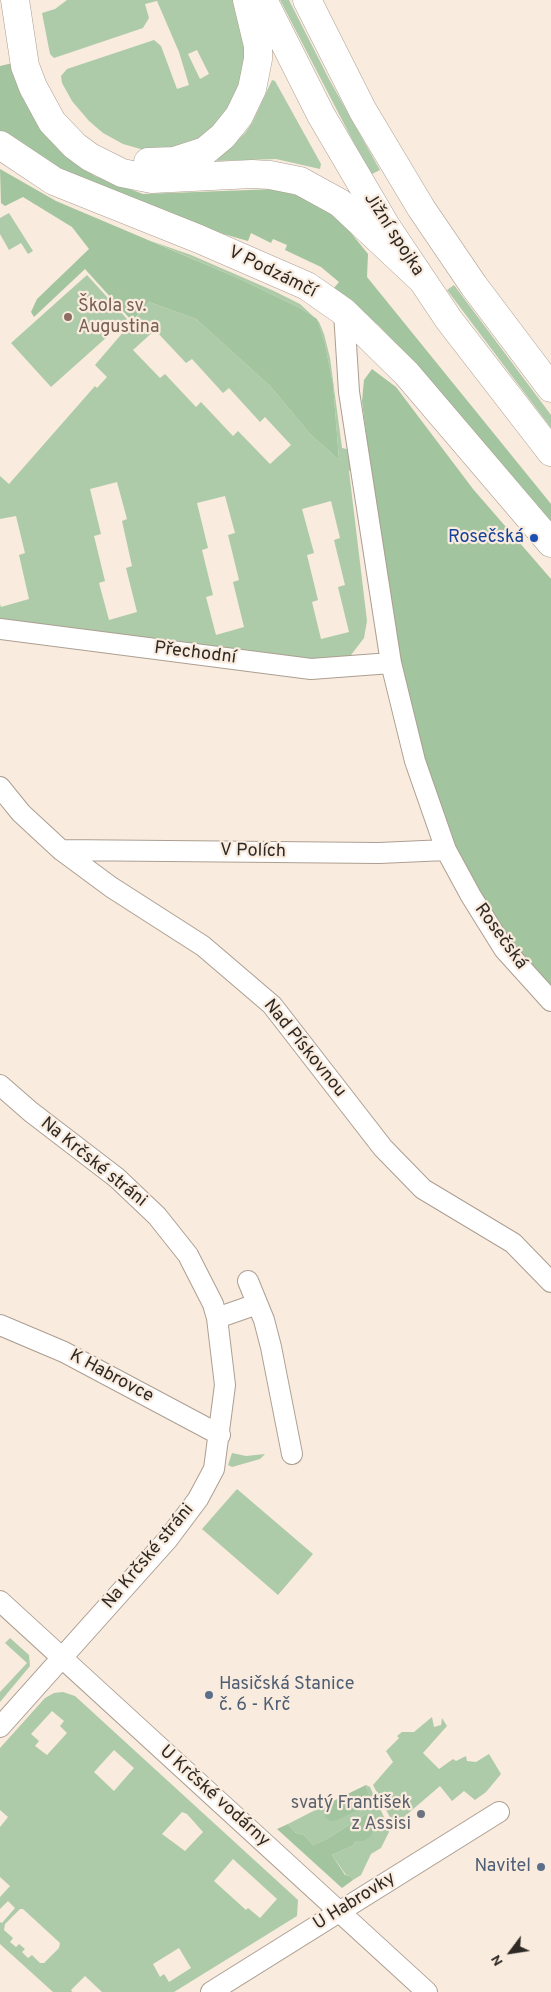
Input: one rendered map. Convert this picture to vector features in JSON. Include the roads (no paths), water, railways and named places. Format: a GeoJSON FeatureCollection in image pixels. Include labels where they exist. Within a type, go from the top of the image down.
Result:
{"type":"FeatureCollection","features":[{"type":"Feature","properties":{"kind":"main road"},"geometry":{"type":"LineString","coordinates":[[15,0],[25,66],[33,87],[52,122],[69,140],[90,157],[122,173],[144,178],[270,174],[300,181],[340,203],[422,280]]}},
{"type":"Feature","properties":{"kind":"main road"},"geometry":{"type":"LineString","coordinates":[[31,0],[42,69],[55,96],[75,125],[93,141],[119,155],[140,161],[164,162],[194,156],[215,144],[232,128],[247,103],[258,59],[258,46],[247,0]]}},
{"type":"Feature","properties":{"kind":"main road","name":"Jižní spojka"},"geometry":{"type":"LineString","coordinates":[[263,0],[344,155],[422,280],[478,360],[551,452]]}},
{"type":"Feature","properties":{"kind":"main road"},"geometry":{"type":"LineString","coordinates":[[307,0],[363,111],[421,208],[474,286],[551,388]]}},
{"type":"Feature","properties":{"kind":"main road","name":"V Podzámčí"},"geometry":{"type":"LineString","coordinates":[[0,145],[54,181],[199,239],[307,286],[344,312],[407,374],[551,543]]}},
{"type":"Feature","properties":{"kind":"street","name":"Rosečská"},"geometry":{"type":"LineString","coordinates":[[344,312],[349,392],[391,663],[416,761],[446,850],[504,949],[551,1001]]}},
{"type":"Feature","properties":{"kind":"street","name":"Přechodní"},"geometry":{"type":"LineString","coordinates":[[0,629],[311,670],[391,663]]}},
{"type":"Feature","properties":{"kind":"street","name":"Nad Pískovnou"},"geometry":{"type":"LineString","coordinates":[[0,788],[21,813],[61,850],[111,888],[203,946],[272,1005],[383,1148],[423,1189],[513,1242],[551,1282]]}},
{"type":"Feature","properties":{"kind":"street","name":"V Polích"},"geometry":{"type":"LineString","coordinates":[[61,850],[378,853],[446,850]]}},
{"type":"Feature","properties":{"kind":"street","name":"Na Krčské stráni"},"geometry":{"type":"LineString","coordinates":[[0,1085],[31,1112],[117,1178],[157,1216],[188,1256],[213,1304],[217,1318],[225,1385],[220,1435],[214,1469],[198,1499],[168,1539],[0,1727]]}},
{"type":"Feature","properties":{"kind":"street"},"geometry":{"type":"LineString","coordinates":[[248,1281],[264,1320],[272,1347],[292,1454]]}},
{"type":"Feature","properties":{"kind":"street"},"geometry":{"type":"LineString","coordinates":[[217,1318],[256,1304]]}},
{"type":"Feature","properties":{"kind":"street","name":"K Habrovce"},"geometry":{"type":"LineString","coordinates":[[0,1325],[64,1352],[220,1435]]}},
{"type":"Feature","properties":{"kind":"street","name":"U Krčské vodárny"},"geometry":{"type":"LineString","coordinates":[[0,1601],[427,1992]]}},
{"type":"Feature","properties":{"kind":"street","name":"U Habrovky"},"geometry":{"type":"LineString","coordinates":[[211,1992],[499,1812]]}},
{"type":"Feature","properties":{"kind":"place","name":"Škola sv. Augustina"},"geometry":{"type":"Point","coordinates":[68,317]}},
{"type":"Feature","properties":{"kind":"place","name":"Rosečská"},"geometry":{"type":"Point","coordinates":[534,538]}},
{"type":"Feature","properties":{"kind":"place","name":"Hasičská Stanice č. 6 - Krč"},"geometry":{"type":"Point","coordinates":[209,1695]}},
{"type":"Feature","properties":{"kind":"place","name":"svatý František z Assisi"},"geometry":{"type":"Point","coordinates":[421,1814]}},
{"type":"Feature","properties":{"kind":"place","name":"Navitel"},"geometry":{"type":"Point","coordinates":[541,1867]}}]}
